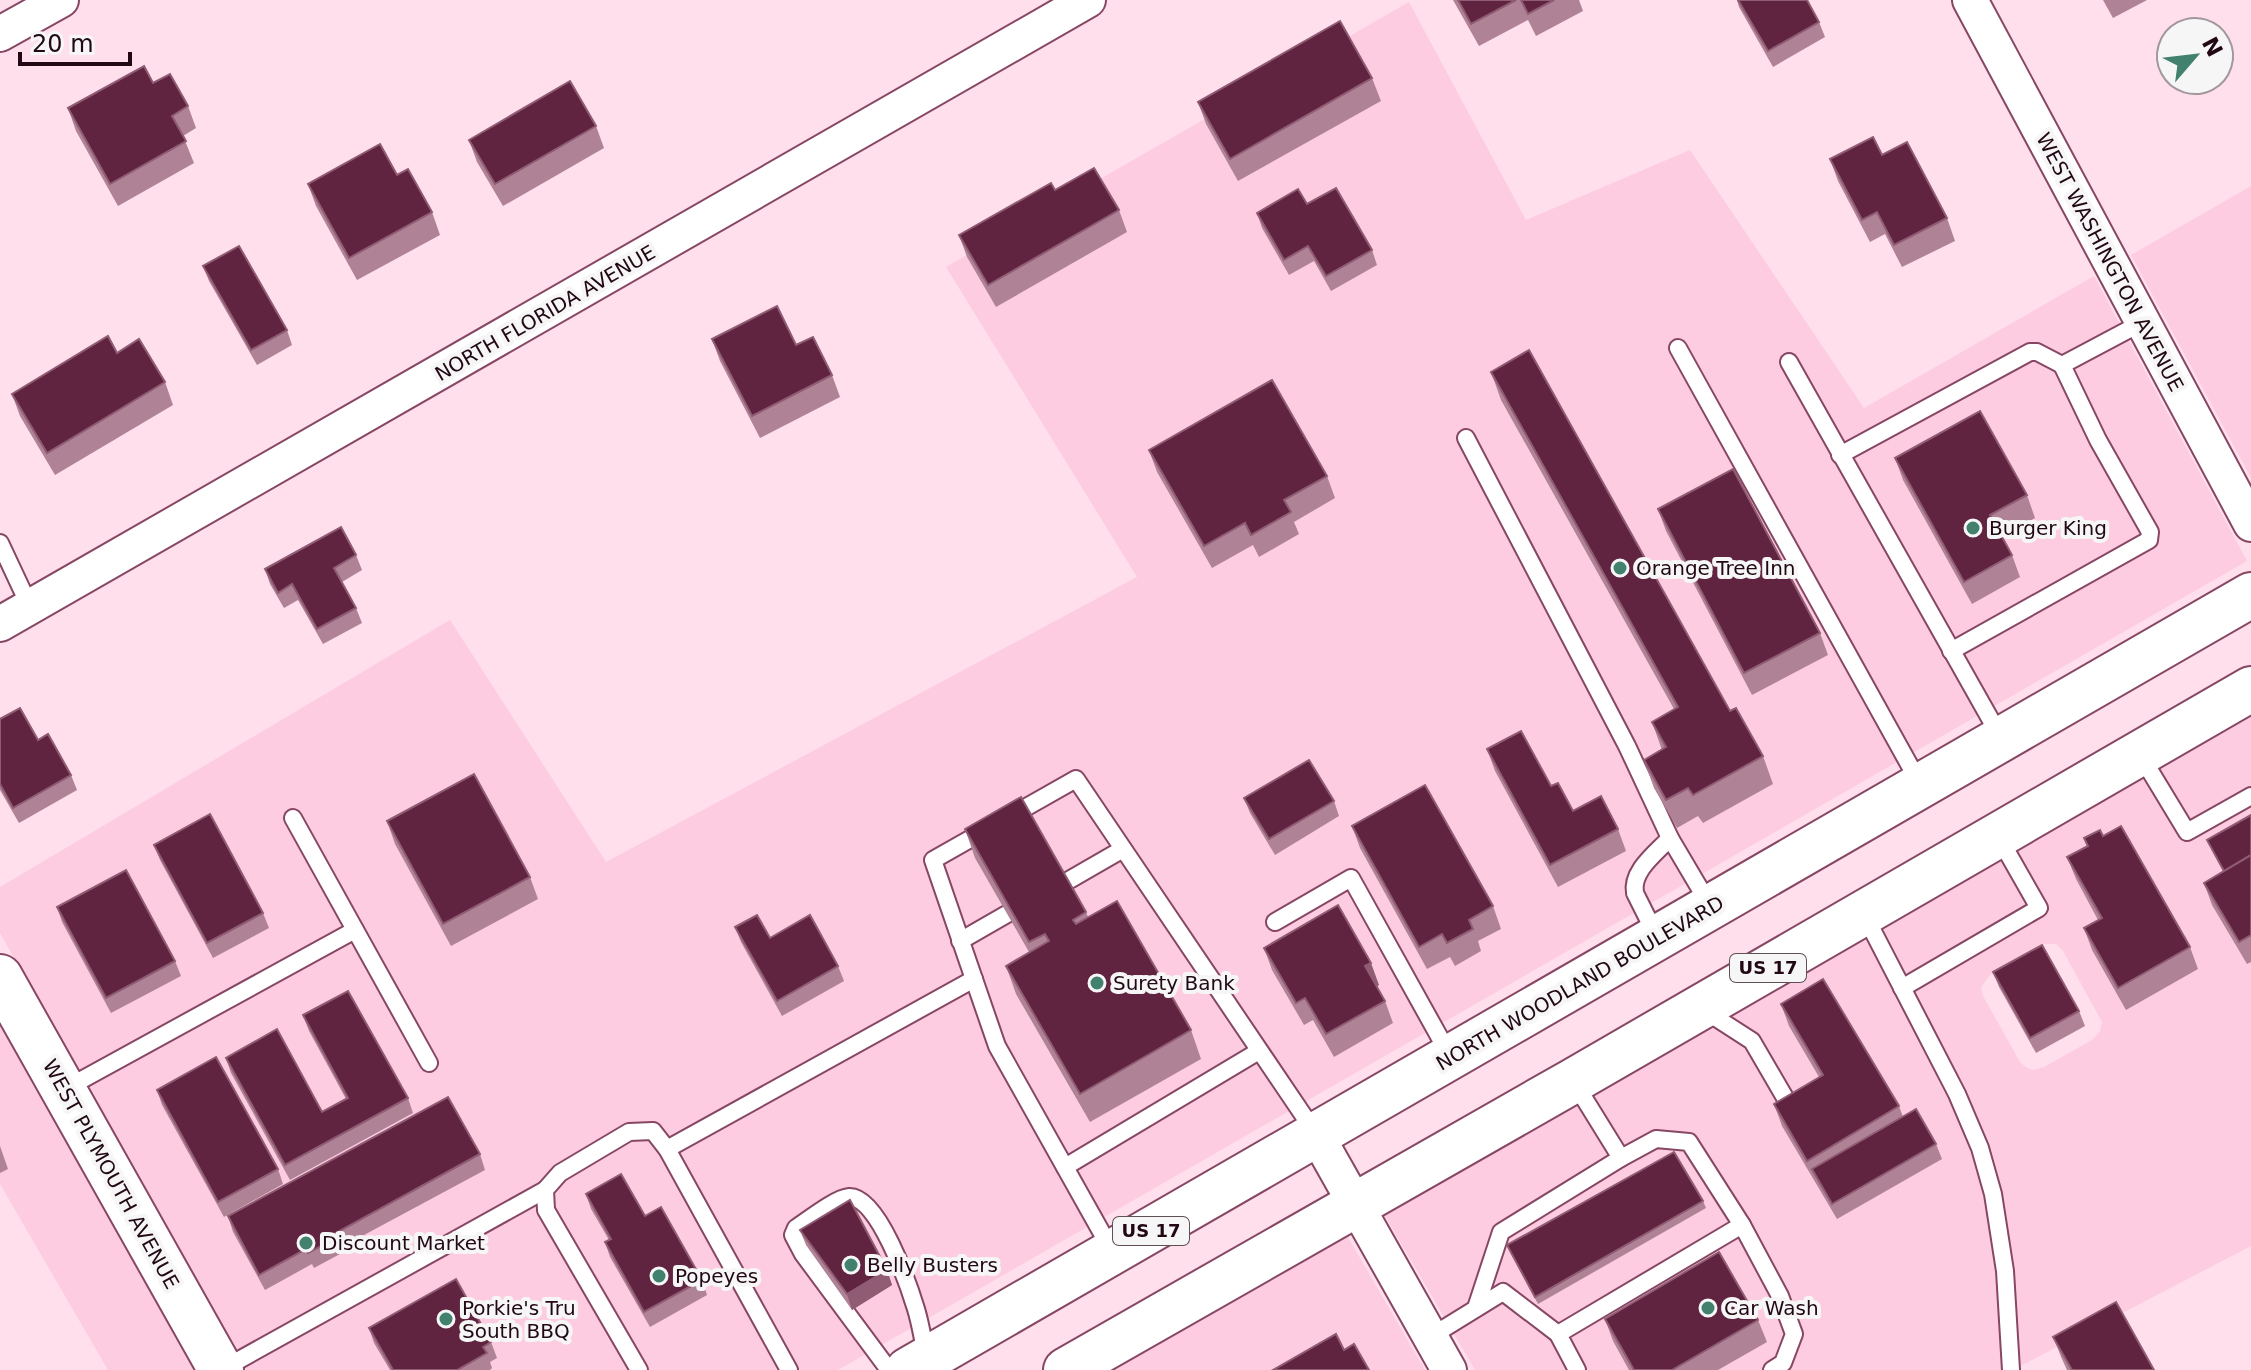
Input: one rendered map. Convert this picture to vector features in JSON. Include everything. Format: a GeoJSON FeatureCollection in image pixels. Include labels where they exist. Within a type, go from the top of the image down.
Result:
{"type":"FeatureCollection","features":[{"type":"Feature","properties":{"kind":"main road","name":"NORTH WOODLAND BOULEVARD"},"geometry":{"type":"LineString","coordinates":[[908,1366],[1317,1136],[2251,595]]}},
{"type":"Feature","properties":{"kind":"main road","name":"US 17"},"geometry":{"type":"LineString","coordinates":[[1066,1370],[2251,689]]}},
{"type":"Feature","properties":{"kind":"main road","name":"WEST PLYMOUTH AVENUE"},"geometry":{"type":"LineString","coordinates":[[0,977],[221,1370]]}},
{"type":"Feature","properties":{"kind":"street"},"geometry":{"type":"LineString","coordinates":[[0,34],[61,0]]}},
{"type":"Feature","properties":{"kind":"street","name":"NORTH FLORIDA AVENUE"},"geometry":{"type":"LineString","coordinates":[[0,624],[1088,0]]}},
{"type":"Feature","properties":{"kind":"street","name":"WEST WASHINGTON AVENUE"},"geometry":{"type":"LineString","coordinates":[[1970,0],[2251,524]]}},
{"type":"Feature","properties":{"kind":"street"},"geometry":{"type":"LineString","coordinates":[[1317,1136],[1449,1370]]}},
{"type":"Feature","properties":{"kind":"lane"},"geometry":{"type":"LineString","coordinates":[[2062,365],[2143,322]]}},
{"type":"Feature","properties":{"kind":"lane"},"geometry":{"type":"LineString","coordinates":[[1678,348],[1921,786]]}},
{"type":"Feature","properties":{"kind":"lane"},"geometry":{"type":"LineString","coordinates":[[1840,455],[2030,352],[2037,352],[2062,365],[2098,440],[2150,532],[2149,540],[1951,651]]}},
{"type":"Feature","properties":{"kind":"lane"},"geometry":{"type":"LineString","coordinates":[[1789,362],[2002,740]]}},
{"type":"Feature","properties":{"kind":"lane"},"geometry":{"type":"LineString","coordinates":[[1466,438],[1627,746],[1670,838],[1711,907]]}},
{"type":"Feature","properties":{"kind":"lane"},"geometry":{"type":"LineString","coordinates":[[0,543],[30,607]]}},
{"type":"Feature","properties":{"kind":"lane"},"geometry":{"type":"LineString","coordinates":[[2140,753],[2187,832],[2251,796]]}},
{"type":"Feature","properties":{"kind":"lane"},"geometry":{"type":"LineString","coordinates":[[1113,1253],[997,1046],[933,860],[1076,779],[1317,1136]]}},
{"type":"Feature","properties":{"kind":"lane"},"geometry":{"type":"LineString","coordinates":[[293,818],[429,1063]]}},
{"type":"Feature","properties":{"kind":"lane"},"geometry":{"type":"LineString","coordinates":[[1902,988],[2039,908],[1998,835]]}},
{"type":"Feature","properties":{"kind":"lane"},"geometry":{"type":"LineString","coordinates":[[1658,939],[1633,886],[1636,876],[1670,838]]}},
{"type":"Feature","properties":{"kind":"lane"},"geometry":{"type":"LineString","coordinates":[[1064,883],[1123,849]]}},
{"type":"Feature","properties":{"kind":"lane"},"geometry":{"type":"LineString","coordinates":[[1275,922],[1351,878],[1451,1058]]}},
{"type":"Feature","properties":{"kind":"lane"},"geometry":{"type":"LineString","coordinates":[[1863,912],[1957,1094],[1980,1148],[1993,1194],[2005,1271],[2011,1370]]}},
{"type":"Feature","properties":{"kind":"lane"},"geometry":{"type":"LineString","coordinates":[[960,941],[1007,914]]}},
{"type":"Feature","properties":{"kind":"lane"},"geometry":{"type":"LineString","coordinates":[[64,1090],[355,930]]}},
{"type":"Feature","properties":{"kind":"lane"},"geometry":{"type":"LineString","coordinates":[[667,1149],[974,979]]}},
{"type":"Feature","properties":{"kind":"lane"},"geometry":{"type":"LineString","coordinates":[[1700,1007],[1752,1041],[1791,1108]]}},
{"type":"Feature","properties":{"kind":"lane"},"geometry":{"type":"LineString","coordinates":[[1065,1167],[1259,1051]]}},
{"type":"Feature","properties":{"kind":"lane"},"geometry":{"type":"LineString","coordinates":[[1573,1081],[1621,1158]]}},
{"type":"Feature","properties":{"kind":"lane"},"geometry":{"type":"LineString","coordinates":[[221,1370],[545,1190],[560,1173],[629,1132],[653,1131],[667,1149],[789,1370]]}},
{"type":"Feature","properties":{"kind":"lane"},"geometry":{"type":"LineString","coordinates":[[1476,1308],[1501,1232],[1656,1139],[1689,1142],[1742,1225],[1780,1296],[1794,1334],[1783,1363],[1772,1370]]}},
{"type":"Feature","properties":{"kind":"lane"},"geometry":{"type":"LineString","coordinates":[[545,1190],[546,1210],[639,1370]]}},
{"type":"Feature","properties":{"kind":"lane"},"geometry":{"type":"LineString","coordinates":[[845,1197],[857,1197],[870,1209],[892,1246],[916,1309],[908,1366],[803,1254],[793,1235],[796,1228],[845,1197]]}},
{"type":"Feature","properties":{"kind":"lane"},"geometry":{"type":"LineString","coordinates":[[1558,1334],[1742,1225]]}},
{"type":"Feature","properties":{"kind":"lane"},"geometry":{"type":"LineString","coordinates":[[1430,1337],[1503,1292],[1558,1334],[1577,1370]]}},
{"type":"Feature","properties":{"kind":"shaded area"},"geometry":{"type":"Polygon","coordinates":[[[1409,2],[1526,220],[1690,150],[1864,408],[2094,276],[2247,561],[838,1370],[246,1370],[0,933],[0,887],[450,620],[606,862],[1137,577],[946,267],[1409,2]]]}},
{"type":"Feature","properties":{"kind":"shaded area"},"geometry":{"type":"Polygon","coordinates":[[[2251,186],[2251,478],[2131,255],[2251,186]]]}},
{"type":"Feature","properties":{"kind":"shaded area"},"geometry":{"type":"Polygon","coordinates":[[[2251,716],[2251,1246],[2013,1370],[1475,1370],[1382,1211],[1851,941],[2251,716]],[[2044,944],[1991,974],[1981,987],[2020,1062],[2033,1070],[2092,1040],[2100,1031],[2102,1022],[2063,951],[2056,944],[2044,944]]]}},
{"type":"Feature","properties":{"kind":"shaded area"},"geometry":{"type":"Polygon","coordinates":[[[0,1020],[197,1370],[108,1370],[0,1184],[0,1020]]]}},
{"type":"Feature","properties":{"kind":"shaded area"},"geometry":{"type":"Polygon","coordinates":[[[1345,1232],[1425,1370],[1104,1370],[1345,1232]]]}},
{"type":"Feature","properties":{"kind":"building"},"geometry":{"type":"Polygon","coordinates":[[[1458,0],[1516,0],[1471,24],[1458,0]]]}},
{"type":"Feature","properties":{"kind":"building"},"geometry":{"type":"Polygon","coordinates":[[[1521,0],[1554,0],[1528,14],[1521,0]]]}},
{"type":"Feature","properties":{"kind":"building"},"geometry":{"type":"Polygon","coordinates":[[[1738,0],[1807,0],[1819,22],[1768,51],[1738,0]]]}},
{"type":"Feature","properties":{"kind":"building"},"geometry":{"type":"Polygon","coordinates":[[[1340,21],[1372,78],[1230,159],[1198,102],[1340,21]]]}},
{"type":"Feature","properties":{"kind":"building"},"geometry":{"type":"Polygon","coordinates":[[[144,66],[153,83],[170,74],[188,106],[172,116],[186,141],[110,184],[68,108],[144,66]]]}},
{"type":"Feature","properties":{"kind":"building"},"geometry":{"type":"Polygon","coordinates":[[[570,81],[596,126],[495,184],[469,140],[570,81]]]}},
{"type":"Feature","properties":{"kind":"building"},"geometry":{"type":"Polygon","coordinates":[[[1873,137],[1882,155],[1907,142],[1947,218],[1894,245],[1877,212],[1862,220],[1830,159],[1873,137]]]}},
{"type":"Feature","properties":{"kind":"building"},"geometry":{"type":"Polygon","coordinates":[[[380,144],[397,175],[408,169],[432,212],[349,258],[308,184],[380,144]]]}},
{"type":"Feature","properties":{"kind":"building"},"geometry":{"type":"Polygon","coordinates":[[[1094,168],[1119,210],[988,285],[959,235],[1051,183],[1055,190],[1094,168]]]}},
{"type":"Feature","properties":{"kind":"building"},"geometry":{"type":"Polygon","coordinates":[[[1336,188],[1372,250],[1326,276],[1308,246],[1284,260],[1257,213],[1298,189],[1307,204],[1336,188]]]}},
{"type":"Feature","properties":{"kind":"building"},"geometry":{"type":"Polygon","coordinates":[[[239,246],[287,330],[251,350],[203,266],[239,246]]]}},
{"type":"Feature","properties":{"kind":"building"},"geometry":{"type":"Polygon","coordinates":[[[777,306],[796,345],[813,337],[832,375],[752,416],[712,339],[777,306]]]}},
{"type":"Feature","properties":{"kind":"building"},"geometry":{"type":"Polygon","coordinates":[[[108,336],[117,353],[139,339],[165,382],[47,453],[12,394],[108,336]]]}},
{"type":"Feature","properties":{"kind":"building","name":"Orange Tree Inn"},"geometry":{"type":"Polygon","coordinates":[[[1529,350],[1730,711],[1736,708],[1763,756],[1693,795],[1688,788],[1666,800],[1644,760],[1666,747],[1652,722],[1678,707],[1491,372],[1529,350]]]}},
{"type":"Feature","properties":{"kind":"building"},"geometry":{"type":"Polygon","coordinates":[[[1272,380],[1327,476],[1284,500],[1291,512],[1251,535],[1245,523],[1204,546],[1149,450],[1272,380]]]}},
{"type":"Feature","properties":{"kind":"building","name":"Burger King"},"geometry":{"type":"Polygon","coordinates":[[[1980,411],[2027,495],[1990,515],[2012,555],[1964,582],[1895,458],[1980,411]]]}},
{"type":"Feature","properties":{"kind":"building"},"geometry":{"type":"Polygon","coordinates":[[[1733,469],[1820,633],[1744,673],[1658,509],[1733,469]]]}},
{"type":"Feature","properties":{"kind":"building"},"geometry":{"type":"Polygon","coordinates":[[[341,527],[356,555],[334,568],[356,608],[317,629],[292,584],[278,593],[265,569],[341,527]]]}},
{"type":"Feature","properties":{"kind":"building"},"geometry":{"type":"Polygon","coordinates":[[[20,708],[38,740],[48,734],[71,775],[13,808],[0,784],[0,719],[20,708]]]}},
{"type":"Feature","properties":{"kind":"building"},"geometry":{"type":"Polygon","coordinates":[[[1521,731],[1551,786],[1558,783],[1573,811],[1601,796],[1618,829],[1550,865],[1487,749],[1521,731]]]}},
{"type":"Feature","properties":{"kind":"building"},"geometry":{"type":"Polygon","coordinates":[[[1309,760],[1334,801],[1269,839],[1244,798],[1309,760]]]}},
{"type":"Feature","properties":{"kind":"building"},"geometry":{"type":"Polygon","coordinates":[[[474,774],[530,877],[443,924],[387,821],[474,774]]]}},
{"type":"Feature","properties":{"kind":"building"},"geometry":{"type":"Polygon","coordinates":[[[1425,785],[1493,906],[1469,920],[1473,929],[1447,943],[1442,934],[1419,947],[1352,826],[1425,785]]]}},
{"type":"Feature","properties":{"kind":"building","name":"Surety Bank"},"geometry":{"type":"Polygon","coordinates":[[[1021,797],[1086,912],[1073,920],[1076,924],[1117,901],[1191,1030],[1080,1094],[1006,966],[1049,941],[1045,934],[1029,942],[965,829],[1021,797]]]}},
{"type":"Feature","properties":{"kind":"building"},"geometry":{"type":"Polygon","coordinates":[[[210,814],[263,913],[207,943],[154,845],[210,814]]]}},
{"type":"Feature","properties":{"kind":"building"},"geometry":{"type":"Polygon","coordinates":[[[2251,815],[2251,855],[2224,871],[2207,840],[2251,815]]]}},
{"type":"Feature","properties":{"kind":"building"},"geometry":{"type":"Polygon","coordinates":[[[2121,826],[2190,947],[2118,988],[2084,928],[2102,918],[2067,857],[2088,846],[2084,838],[2100,830],[2103,836],[2121,826]]]}},
{"type":"Feature","properties":{"kind":"building"},"geometry":{"type":"Polygon","coordinates":[[[2251,855],[2251,935],[2239,942],[2204,883],[2251,855]]]}},
{"type":"Feature","properties":{"kind":"building"},"geometry":{"type":"Polygon","coordinates":[[[126,870],[175,961],[106,998],[57,907],[126,870]]]}},
{"type":"Feature","properties":{"kind":"building"},"geometry":{"type":"Polygon","coordinates":[[[1338,905],[1371,963],[1365,966],[1385,1001],[1326,1034],[1305,998],[1296,1003],[1264,948],[1338,905]]]}},
{"type":"Feature","properties":{"kind":"building"},"geometry":{"type":"Polygon","coordinates":[[[757,915],[770,938],[810,915],[838,966],[777,1001],[735,927],[757,915]]]}},
{"type":"Feature","properties":{"kind":"building"},"geometry":{"type":"Polygon","coordinates":[[[2042,945],[2079,1011],[2030,1038],[1993,972],[2042,945]]]}},
{"type":"Feature","properties":{"kind":"building"},"geometry":{"type":"Polygon","coordinates":[[[1823,979],[1899,1106],[1807,1161],[1774,1104],[1823,1075],[1781,1004],[1823,979]]]}},
{"type":"Feature","properties":{"kind":"building"},"geometry":{"type":"Polygon","coordinates":[[[348,991],[408,1098],[285,1165],[226,1058],[277,1029],[322,1112],[348,1098],[303,1015],[348,991]]]}},
{"type":"Feature","properties":{"kind":"building"},"geometry":{"type":"Polygon","coordinates":[[[216,1057],[278,1169],[218,1202],[157,1090],[216,1057]]]}},
{"type":"Feature","properties":{"kind":"building"},"geometry":{"type":"Polygon","coordinates":[[[448,1097],[480,1154],[332,1235],[335,1239],[308,1253],[306,1249],[259,1275],[228,1216],[448,1097]]]}},
{"type":"Feature","properties":{"kind":"building"},"geometry":{"type":"Polygon","coordinates":[[[1916,1109],[1936,1144],[1832,1204],[1812,1169],[1916,1109]]]}},
{"type":"Feature","properties":{"kind":"building"},"geometry":{"type":"Polygon","coordinates":[[[1674,1152],[1703,1201],[1535,1297],[1507,1245],[1674,1152]]]}},
{"type":"Feature","properties":{"kind":"building","name":"Popeyes"},"geometry":{"type":"Polygon","coordinates":[[[621,1174],[645,1216],[661,1207],[702,1280],[644,1312],[605,1242],[611,1239],[586,1194],[621,1174]]]}},
{"type":"Feature","properties":{"kind":"building","name":"Belly Busters"},"geometry":{"type":"Polygon","coordinates":[[[850,1200],[887,1270],[847,1294],[800,1230],[850,1200]]]}},
{"type":"Feature","properties":{"kind":"building","name":"Car Wash"},"geometry":{"type":"Polygon","coordinates":[[[1719,1252],[1758,1320],[1672,1370],[1634,1370],[1605,1319],[1719,1252]]]}},
{"type":"Feature","properties":{"kind":"building","name":"Porkie's Tru South BBQ"},"geometry":{"type":"Polygon","coordinates":[[[456,1279],[491,1342],[483,1347],[487,1353],[457,1370],[393,1370],[369,1328],[456,1279]]]}},
{"type":"Feature","properties":{"kind":"building"},"geometry":{"type":"Polygon","coordinates":[[[2116,1302],[2154,1370],[2072,1370],[2053,1337],[2116,1302]]]}},
{"type":"Feature","properties":{"kind":"building"},"geometry":{"type":"Polygon","coordinates":[[[1336,1334],[1344,1350],[1354,1344],[1369,1370],[1273,1370],[1336,1334]]]}},
{"type":"Feature","properties":{"kind":"place","name":"Burger King"},"geometry":{"type":"Point","coordinates":[1973,528]}},
{"type":"Feature","properties":{"kind":"place","name":"Orange Tree Inn"},"geometry":{"type":"Point","coordinates":[1620,568]}},
{"type":"Feature","properties":{"kind":"place","name":"Surety Bank"},"geometry":{"type":"Point","coordinates":[1097,983]}},
{"type":"Feature","properties":{"kind":"place","name":"Discount Market"},"geometry":{"type":"Point","coordinates":[306,1243]}},
{"type":"Feature","properties":{"kind":"place","name":"Belly Busters"},"geometry":{"type":"Point","coordinates":[851,1265]}},
{"type":"Feature","properties":{"kind":"place","name":"Popeyes"},"geometry":{"type":"Point","coordinates":[659,1276]}},
{"type":"Feature","properties":{"kind":"place","name":"Car Wash"},"geometry":{"type":"Point","coordinates":[1708,1308]}},
{"type":"Feature","properties":{"kind":"place","name":"Porkie's Tru South BBQ"},"geometry":{"type":"Point","coordinates":[446,1319]}}]}
